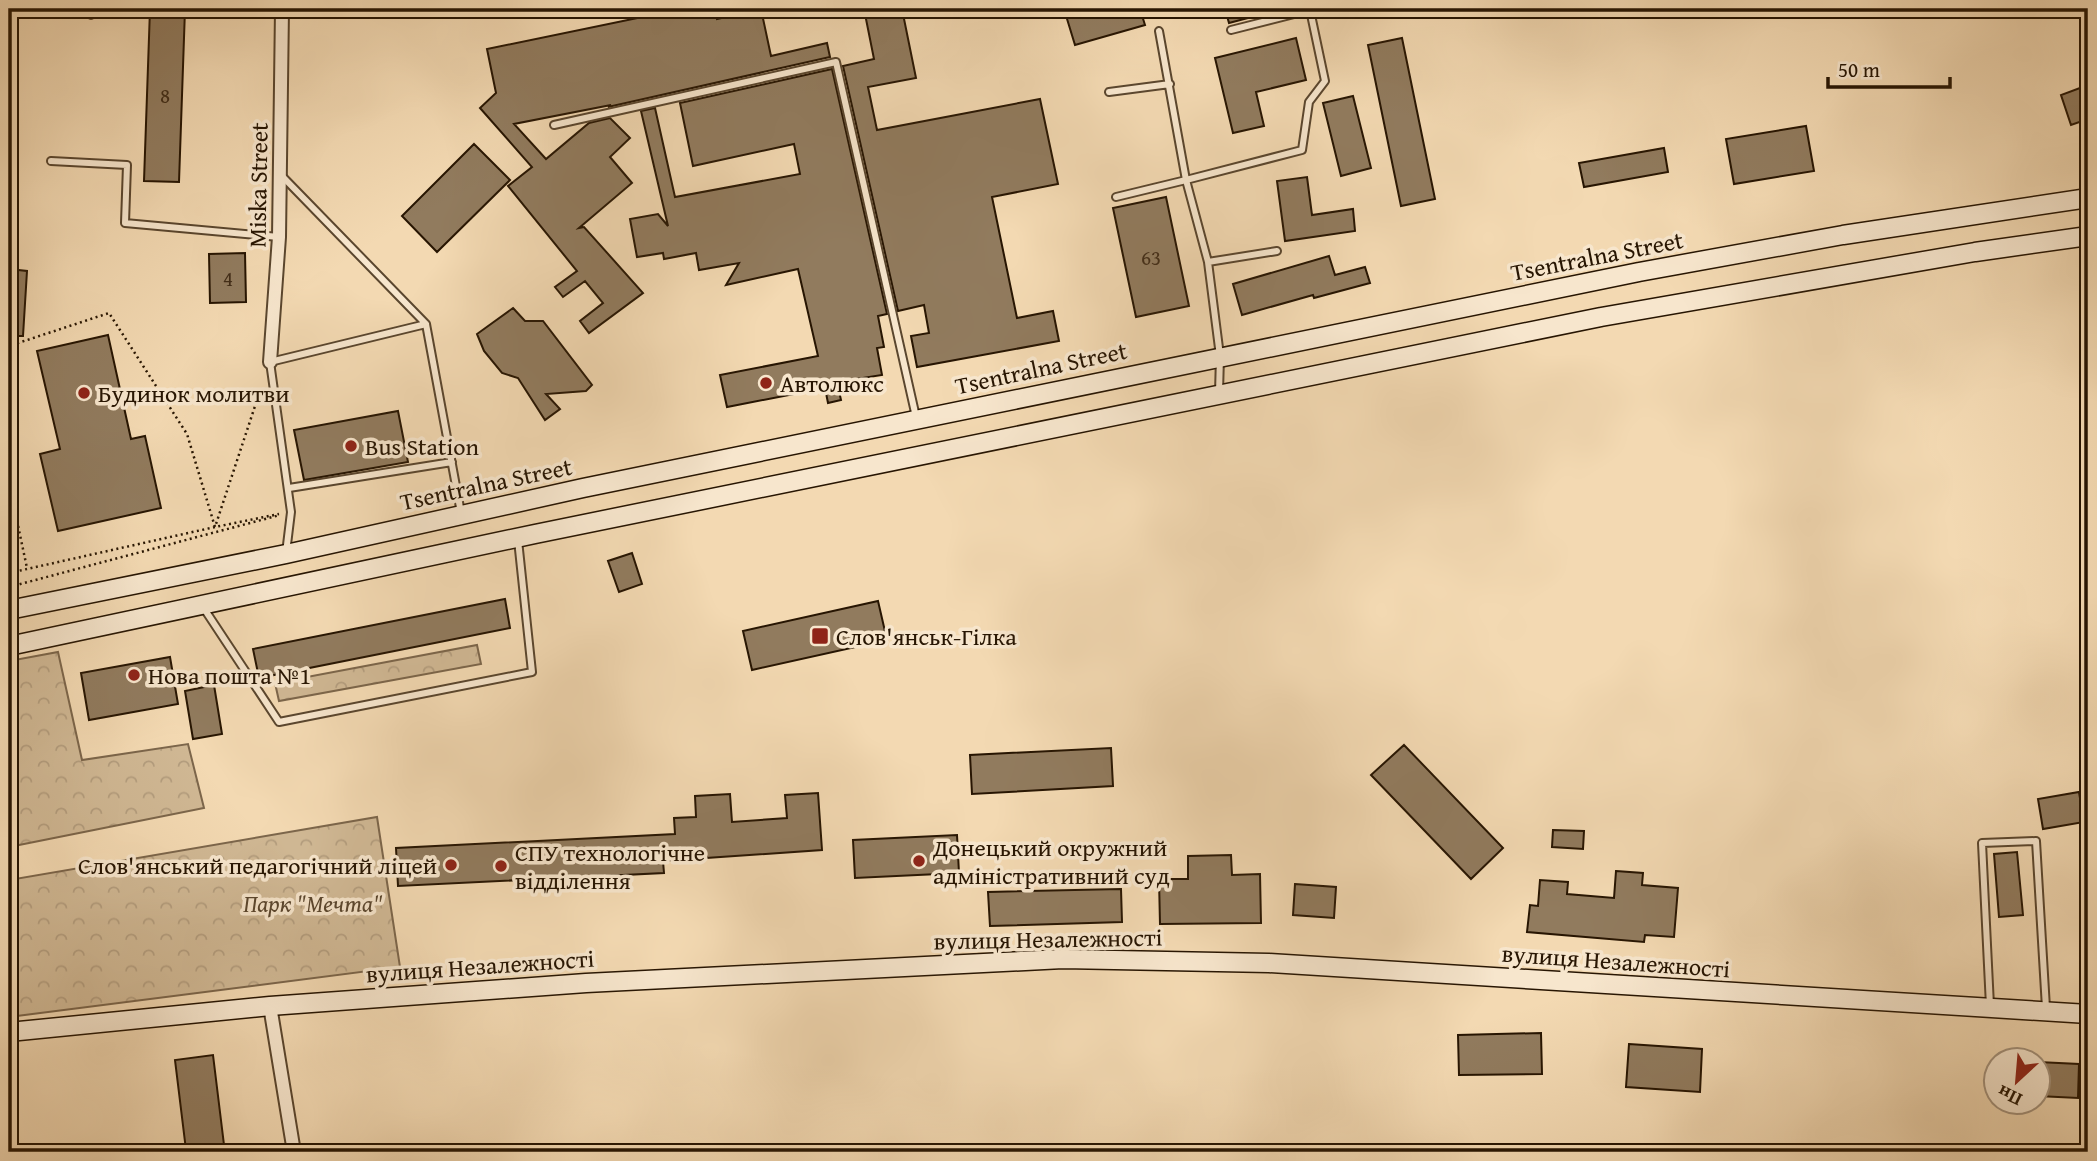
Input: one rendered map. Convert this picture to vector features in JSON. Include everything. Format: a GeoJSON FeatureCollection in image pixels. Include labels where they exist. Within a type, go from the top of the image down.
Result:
{"type":"FeatureCollection","features":[{"type":"Feature","properties":{"kind":"street","name":"Miska Street"},"geometry":{"type":"LineString","coordinates":[[270,362],[279,237],[282,9]]}},
{"type":"Feature","properties":{"kind":"street","name":"Tsentralna Street"},"geometry":{"type":"LineString","coordinates":[[9,610],[1220,356],[1775,247],[2088,198]]}},
{"type":"Feature","properties":{"kind":"street"},"geometry":{"type":"LineString","coordinates":[[9,646],[518,538],[1601,317],[1976,252],[2088,236]]}},
{"type":"Feature","properties":{"kind":"street","name":"вулиця Незалежності"},"geometry":{"type":"LineString","coordinates":[[9,1032],[270,1006],[586,983],[1063,959],[1269,964],[2088,1014]]}},
{"type":"Feature","properties":{"kind":"street"},"geometry":{"type":"LineString","coordinates":[[270,1006],[294,1152]]}},
{"type":"Feature","properties":{"kind":"lane"},"geometry":{"type":"LineString","coordinates":[[1115,197],[1303,150],[1309,102],[1325,81],[1310,10],[1231,30]]}},
{"type":"Feature","properties":{"kind":"lane"},"geometry":{"type":"LineString","coordinates":[[1159,31],[1186,180],[1208,262],[1220,356],[1219,395]]}},
{"type":"Feature","properties":{"kind":"lane"},"geometry":{"type":"LineString","coordinates":[[554,125],[836,62],[917,419]]}},
{"type":"Feature","properties":{"kind":"lane"},"geometry":{"type":"LineString","coordinates":[[1109,92],[1170,85]]}},
{"type":"Feature","properties":{"kind":"lane"},"geometry":{"type":"LineString","coordinates":[[51,161],[127,165],[125,223],[279,237]]}},
{"type":"Feature","properties":{"kind":"lane"},"geometry":{"type":"LineString","coordinates":[[280,174],[426,324],[461,514]]}},
{"type":"Feature","properties":{"kind":"lane"},"geometry":{"type":"LineString","coordinates":[[1208,262],[1277,251]]}},
{"type":"Feature","properties":{"kind":"lane"},"geometry":{"type":"LineString","coordinates":[[286,554],[291,512],[289,488],[270,362],[426,324]]}},
{"type":"Feature","properties":{"kind":"lane"},"geometry":{"type":"LineString","coordinates":[[289,488],[452,461]]}},
{"type":"Feature","properties":{"kind":"lane"},"geometry":{"type":"LineString","coordinates":[[201,606],[278,722],[532,672],[518,538]]}},
{"type":"Feature","properties":{"kind":"lane"},"geometry":{"type":"LineString","coordinates":[[1990,1009],[1982,843],[2036,841],[2046,1013]]}},
{"type":"Feature","properties":{"kind":"path"},"geometry":{"type":"LineString","coordinates":[[9,429],[11,345],[109,313],[187,434],[215,527]]}},
{"type":"Feature","properties":{"kind":"path"},"geometry":{"type":"LineString","coordinates":[[215,527],[261,387]]}},
{"type":"Feature","properties":{"kind":"path"},"geometry":{"type":"LineString","coordinates":[[9,483],[27,568]]}},
{"type":"Feature","properties":{"kind":"path"},"geometry":{"type":"LineString","coordinates":[[9,572],[291,512]]}},
{"type":"Feature","properties":{"kind":"path"},"geometry":{"type":"LineString","coordinates":[[9,587],[291,512]]}},
{"type":"Feature","properties":{"kind":"green space"},"geometry":{"type":"Polygon","coordinates":[[[477,645],[481,664],[279,701],[275,683],[477,645]]]}},
{"type":"Feature","properties":{"kind":"green space"},"geometry":{"type":"Polygon","coordinates":[[[58,652],[82,760],[188,744],[204,808],[9,847],[9,661],[58,652]]]}},
{"type":"Feature","properties":{"kind":"green space","name":"Парк \"Мечта\""},"geometry":{"type":"Polygon","coordinates":[[[377,817],[400,967],[9,1017],[9,880],[377,817]]]}},
{"type":"Feature","properties":{"kind":"building"},"geometry":{"type":"Polygon","coordinates":[[[150,9],[185,9],[179,182],[144,181],[150,9]]]}},
{"type":"Feature","properties":{"kind":"building"},"geometry":{"type":"Polygon","coordinates":[[[681,9],[715,9],[717,19],[761,9],[771,56],[827,43],[830,57],[608,107],[611,105],[514,124],[546,159],[589,123],[610,118],[630,138],[610,157],[632,183],[579,228],[584,227],[643,293],[589,333],[580,321],[603,303],[585,281],[563,297],[555,287],[577,271],[508,186],[532,167],[480,108],[496,93],[487,49],[681,9]]]}},
{"type":"Feature","properties":{"kind":"building"},"geometry":{"type":"Polygon","coordinates":[[[864,9],[902,9],[916,78],[868,87],[877,130],[1040,99],[1058,184],[992,197],[1017,318],[1053,311],[1059,341],[917,367],[911,336],[929,333],[924,305],[898,311],[843,66],[874,59],[864,9]]]}},
{"type":"Feature","properties":{"kind":"building"},"geometry":{"type":"Polygon","coordinates":[[[1064,9],[1140,9],[1145,25],[1075,45],[1064,9]]]}},
{"type":"Feature","properties":{"kind":"building"},"geometry":{"type":"Polygon","coordinates":[[[1225,9],[1267,9],[1267,13],[1229,23],[1225,9]]]}},
{"type":"Feature","properties":{"kind":"building"},"geometry":{"type":"Polygon","coordinates":[[[1296,38],[1306,80],[1256,92],[1264,126],[1233,133],[1215,58],[1296,38]]]}},
{"type":"Feature","properties":{"kind":"building"},"geometry":{"type":"Polygon","coordinates":[[[1402,38],[1435,199],[1401,206],[1368,45],[1402,38]]]}},
{"type":"Feature","properties":{"kind":"building"},"geometry":{"type":"Polygon","coordinates":[[[832,69],[887,314],[878,316],[884,347],[877,348],[882,375],[837,382],[841,400],[828,403],[825,388],[727,407],[720,375],[818,356],[798,269],[726,285],[739,263],[699,270],[696,253],[664,259],[663,253],[637,257],[630,219],[658,214],[668,226],[641,111],[655,108],[675,197],[800,174],[794,144],[693,166],[680,103],[832,69]]]}},
{"type":"Feature","properties":{"kind":"building"},"geometry":{"type":"Polygon","coordinates":[[[2088,85],[2088,119],[2071,125],[2061,95],[2088,85]]]}},
{"type":"Feature","properties":{"kind":"building"},"geometry":{"type":"Polygon","coordinates":[[[1353,96],[1371,168],[1341,176],[1323,103],[1353,96]]]}},
{"type":"Feature","properties":{"kind":"building"},"geometry":{"type":"Polygon","coordinates":[[[1806,126],[1814,171],[1734,184],[1726,139],[1806,126]]]}},
{"type":"Feature","properties":{"kind":"building"},"geometry":{"type":"Polygon","coordinates":[[[474,144],[510,180],[437,252],[402,216],[474,144]]]}},
{"type":"Feature","properties":{"kind":"building"},"geometry":{"type":"Polygon","coordinates":[[[1664,148],[1668,172],[1584,187],[1579,163],[1664,148]]]}},
{"type":"Feature","properties":{"kind":"building"},"geometry":{"type":"Polygon","coordinates":[[[1307,177],[1312,215],[1353,209],[1355,231],[1285,241],[1277,181],[1307,177]]]}},
{"type":"Feature","properties":{"kind":"building"},"geometry":{"type":"Polygon","coordinates":[[[1166,197],[1189,306],[1136,317],[1113,208],[1166,197]]]}},
{"type":"Feature","properties":{"kind":"building"},"geometry":{"type":"Polygon","coordinates":[[[245,253],[246,302],[210,303],[209,254],[245,253]]]}},
{"type":"Feature","properties":{"kind":"building"},"geometry":{"type":"Polygon","coordinates":[[[1329,256],[1335,275],[1365,267],[1370,283],[1314,298],[1313,295],[1242,315],[1233,284],[1329,256]]]}},
{"type":"Feature","properties":{"kind":"building"},"geometry":{"type":"Polygon","coordinates":[[[9,269],[27,271],[23,336],[9,336],[9,269]]]}},
{"type":"Feature","properties":{"kind":"building"},"geometry":{"type":"Polygon","coordinates":[[[513,308],[525,321],[543,321],[592,385],[586,391],[546,394],[560,409],[545,420],[518,378],[502,373],[484,351],[477,334],[513,308]]]}},
{"type":"Feature","properties":{"kind":"building","name":"Будинок молитви"},"geometry":{"type":"Polygon","coordinates":[[[108,335],[131,439],[145,436],[161,508],[58,531],[40,454],[60,449],[37,351],[108,335]]]}},
{"type":"Feature","properties":{"kind":"building","name":"Bus Station"},"geometry":{"type":"Polygon","coordinates":[[[398,411],[408,462],[304,480],[294,430],[398,411]]]}},
{"type":"Feature","properties":{"kind":"building"},"geometry":{"type":"Polygon","coordinates":[[[632,553],[642,584],[619,592],[608,561],[632,553]]]}},
{"type":"Feature","properties":{"kind":"building"},"geometry":{"type":"Polygon","coordinates":[[[505,599],[510,628],[259,678],[253,649],[505,599]]]}},
{"type":"Feature","properties":{"kind":"building"},"geometry":{"type":"Polygon","coordinates":[[[878,601],[887,640],[752,670],[743,631],[878,601]]]}},
{"type":"Feature","properties":{"kind":"building"},"geometry":{"type":"Polygon","coordinates":[[[170,657],[178,704],[89,720],[81,673],[170,657]]]}},
{"type":"Feature","properties":{"kind":"building"},"geometry":{"type":"Polygon","coordinates":[[[214,685],[222,734],[193,739],[185,691],[214,685]]]}},
{"type":"Feature","properties":{"kind":"building"},"geometry":{"type":"Polygon","coordinates":[[[1404,745],[1503,848],[1471,879],[1371,775],[1404,745]]]}},
{"type":"Feature","properties":{"kind":"building"},"geometry":{"type":"Polygon","coordinates":[[[1111,748],[1113,786],[972,794],[970,755],[1111,748]]]}},
{"type":"Feature","properties":{"kind":"building"},"geometry":{"type":"Polygon","coordinates":[[[2079,792],[2084,822],[2043,829],[2038,799],[2079,792]]]}},
{"type":"Feature","properties":{"kind":"building"},"geometry":{"type":"Polygon","coordinates":[[[818,793],[822,850],[663,861],[664,873],[398,886],[396,848],[675,834],[674,818],[696,817],[695,796],[730,794],[732,822],[787,818],[785,795],[818,793]]]}},
{"type":"Feature","properties":{"kind":"building"},"geometry":{"type":"Polygon","coordinates":[[[1553,830],[1584,831],[1583,849],[1552,847],[1553,830]]]}},
{"type":"Feature","properties":{"kind":"building"},"geometry":{"type":"Polygon","coordinates":[[[957,835],[959,873],[855,878],[853,840],[957,835]]]}},
{"type":"Feature","properties":{"kind":"building"},"geometry":{"type":"Polygon","coordinates":[[[2017,852],[2023,915],[1999,917],[1994,854],[2017,852]]]}},
{"type":"Feature","properties":{"kind":"building"},"geometry":{"type":"Polygon","coordinates":[[[1231,855],[1232,875],[1260,874],[1261,923],[1160,924],[1159,879],[1188,879],[1188,856],[1231,855]]]}},
{"type":"Feature","properties":{"kind":"building"},"geometry":{"type":"Polygon","coordinates":[[[1616,871],[1643,873],[1642,885],[1678,888],[1674,937],[1645,935],[1644,942],[1527,932],[1530,905],[1538,906],[1540,880],[1568,882],[1567,894],[1614,898],[1616,871]]]}},
{"type":"Feature","properties":{"kind":"building"},"geometry":{"type":"Polygon","coordinates":[[[1295,884],[1336,887],[1334,918],[1293,915],[1295,884]]]}},
{"type":"Feature","properties":{"kind":"building"},"geometry":{"type":"Polygon","coordinates":[[[1121,889],[1122,922],[990,926],[988,892],[1121,889]]]}},
{"type":"Feature","properties":{"kind":"building"},"geometry":{"type":"Polygon","coordinates":[[[1541,1033],[1542,1074],[1459,1075],[1458,1035],[1541,1033]]]}},
{"type":"Feature","properties":{"kind":"building"},"geometry":{"type":"Polygon","coordinates":[[[1629,1044],[1702,1049],[1700,1092],[1626,1087],[1629,1044]]]}},
{"type":"Feature","properties":{"kind":"building"},"geometry":{"type":"Polygon","coordinates":[[[213,1055],[224,1145],[186,1150],[175,1060],[213,1055]]]}},
{"type":"Feature","properties":{"kind":"building"},"geometry":{"type":"Polygon","coordinates":[[[2052,1063],[2079,1064],[2078,1098],[2052,1097],[2052,1063]]]}},
{"type":"Feature","properties":{"kind":"place","name":"Автолюкс"},"geometry":{"type":"Point","coordinates":[766,383]}},
{"type":"Feature","properties":{"kind":"place","name":"Будинок молитви"},"geometry":{"type":"Point","coordinates":[84,393]}},
{"type":"Feature","properties":{"kind":"place","name":"Bus Station"},"geometry":{"type":"Point","coordinates":[351,446]}},
{"type":"Feature","properties":{"kind":"place","name":"Слов'янськ-Гілка"},"geometry":{"type":"Point","coordinates":[820,636]}},
{"type":"Feature","properties":{"kind":"place","name":"Нова пошта №1"},"geometry":{"type":"Point","coordinates":[134,675]}},
{"type":"Feature","properties":{"kind":"place","name":"Донецький окружний адміністративний суд"},"geometry":{"type":"Point","coordinates":[919,861]}},
{"type":"Feature","properties":{"kind":"place","name":"Слов'янський педагогічний ліцей"},"geometry":{"type":"Point","coordinates":[451,865]}},
{"type":"Feature","properties":{"kind":"place","name":"СПУ технологічне відділення"},"geometry":{"type":"Point","coordinates":[501,866]}}]}
